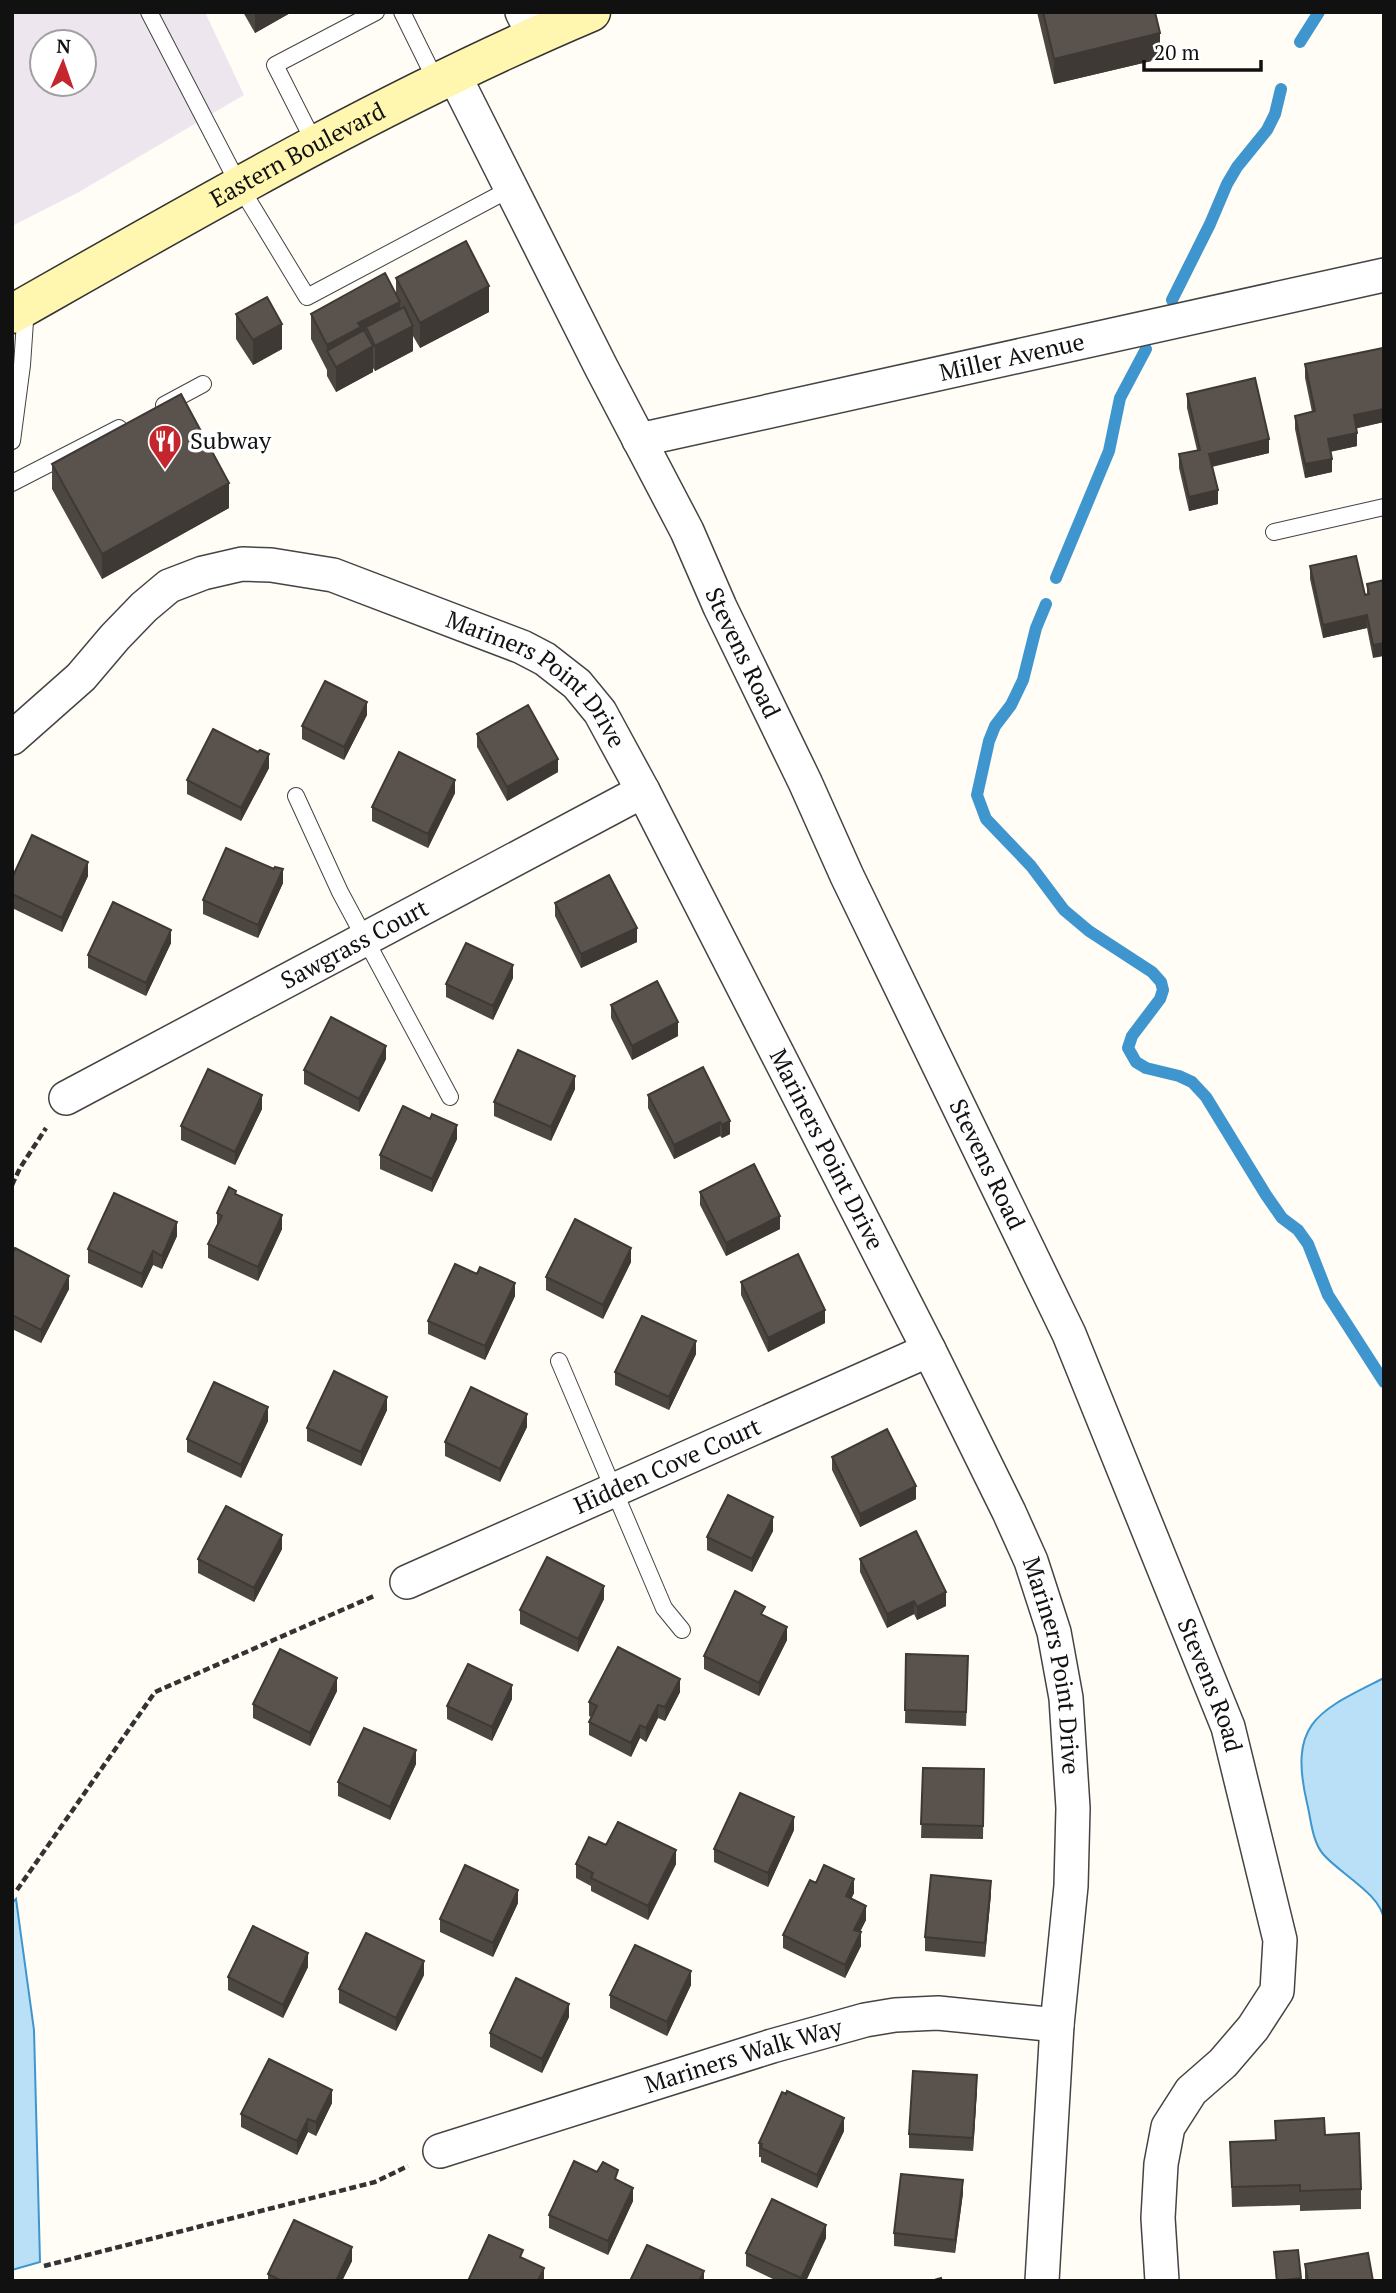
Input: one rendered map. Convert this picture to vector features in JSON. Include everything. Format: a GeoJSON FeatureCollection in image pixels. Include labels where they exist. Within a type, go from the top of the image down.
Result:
{"type":"FeatureCollection","features":[{"type":"Feature","properties":{"kind":"main road","name":"Eastern Boulevard"},"geometry":{"type":"LineString","coordinates":[[19,310],[239,185],[446,79],[528,24],[591,12]]}},
{"type":"Feature","properties":{"kind":"street","name":"Stevens Road"},"geometry":{"type":"LineString","coordinates":[[446,79],[512,188],[687,531],[847,876],[1069,1334],[1228,1727],[1280,1940],[1278,1991],[1253,2028],[1223,2063],[1191,2091],[1168,2127],[1161,2164],[1158,2218],[1162,2281]]}},
{"type":"Feature","properties":{"kind":"street","name":"Miller Avenue"},"geometry":{"type":"LineString","coordinates":[[639,440],[1384,275]]}},
{"type":"Feature","properties":{"kind":"street","name":"Mariners Point Drive"},"geometry":{"type":"LineString","coordinates":[[12,738],[81,677],[125,627],[169,586],[203,573],[242,564],[271,565],[333,575],[522,647],[545,659],[577,684],[600,712],[929,1350],[1031,1561],[1054,1632],[1066,1698],[1073,1808],[1071,1886],[1057,2025],[1042,2281]]}},
{"type":"Feature","properties":{"kind":"street","name":"Sawgrass Court"},"geometry":{"type":"LineString","coordinates":[[66,1098],[643,791]]}},
{"type":"Feature","properties":{"kind":"street","name":"Hidden Cove Court"},"geometry":{"type":"LineString","coordinates":[[407,1583],[929,1350]]}},
{"type":"Feature","properties":{"kind":"street","name":"Mariners Walk Way"},"geometry":{"type":"LineString","coordinates":[[440,2151],[772,2046],[865,2020],[895,2015],[938,2013],[1057,2025]]}},
{"type":"Feature","properties":{"kind":"lane"},"geometry":{"type":"LineString","coordinates":[[149,12],[239,185],[307,297],[512,188]]}},
{"type":"Feature","properties":{"kind":"lane"},"geometry":{"type":"LineString","coordinates":[[315,144],[275,65],[376,12]]}},
{"type":"Feature","properties":{"kind":"lane"},"geometry":{"type":"LineString","coordinates":[[402,12],[446,79]]}},
{"type":"Feature","properties":{"kind":"lane"},"geometry":{"type":"LineString","coordinates":[[12,441],[22,365],[19,310]]}},
{"type":"Feature","properties":{"kind":"lane"},"geometry":{"type":"LineString","coordinates":[[155,409],[203,384]]}},
{"type":"Feature","properties":{"kind":"lane"},"geometry":{"type":"LineString","coordinates":[[12,483],[132,422]]}},
{"type":"Feature","properties":{"kind":"lane"},"geometry":{"type":"LineString","coordinates":[[1274,532],[1384,507]]}},
{"type":"Feature","properties":{"kind":"lane"},"geometry":{"type":"LineString","coordinates":[[296,796],[364,940],[450,1097]]}},
{"type":"Feature","properties":{"kind":"lane"},"geometry":{"type":"LineString","coordinates":[[559,1361],[664,1608],[682,1630]]}},
{"type":"Feature","properties":{"kind":"path"},"geometry":{"type":"LineString","coordinates":[[12,1185],[20,1168],[66,1098]]}},
{"type":"Feature","properties":{"kind":"path"},"geometry":{"type":"LineString","coordinates":[[17,1890],[155,1692],[407,1583]]}},
{"type":"Feature","properties":{"kind":"path"},"geometry":{"type":"LineString","coordinates":[[44,2266],[375,2182],[440,2151]]}},
{"type":"Feature","properties":{"kind":"shaded area"},"geometry":{"type":"Polygon","coordinates":[[[12,12],[205,12],[244,95],[79,192],[12,226],[12,12]]]}},
{"type":"Feature","properties":{"kind":"water"},"geometry":{"type":"Polygon","coordinates":[[[1384,1678],[1384,1920],[1376,1902],[1368,1893],[1330,1862],[1319,1849],[1307,1803],[1302,1775],[1302,1754],[1306,1736],[1314,1722],[1326,1710],[1384,1678]]]}},
{"type":"Feature","properties":{"kind":"water"},"geometry":{"type":"Polygon","coordinates":[[[16,1899],[34,2030],[40,2262],[12,2270],[12,1903],[16,1899]]]}},
{"type":"Feature","properties":{"kind":"building"},"geometry":{"type":"Polygon","coordinates":[[[1043,12],[1155,12],[1160,33],[1054,59],[1043,12]]]}},
{"type":"Feature","properties":{"kind":"building"},"geometry":{"type":"Polygon","coordinates":[[[466,241],[489,286],[420,323],[396,278],[466,241]]]}},
{"type":"Feature","properties":{"kind":"building"},"geometry":{"type":"Polygon","coordinates":[[[385,273],[400,302],[358,323],[361,327],[327,345],[311,314],[385,273]]]}},
{"type":"Feature","properties":{"kind":"building"},"geometry":{"type":"Polygon","coordinates":[[[267,297],[282,324],[253,340],[236,314],[267,297]]]}},
{"type":"Feature","properties":{"kind":"building"},"geometry":{"type":"Polygon","coordinates":[[[404,307],[413,326],[375,346],[366,327],[404,307]]]}},
{"type":"Feature","properties":{"kind":"building"},"geometry":{"type":"Polygon","coordinates":[[[364,330],[373,346],[336,367],[327,351],[364,330]]]}},
{"type":"Feature","properties":{"kind":"building"},"geometry":{"type":"Polygon","coordinates":[[[1383,348],[1384,409],[1354,415],[1357,433],[1328,439],[1332,459],[1305,464],[1295,416],[1315,411],[1305,364],[1383,348]]]}},
{"type":"Feature","properties":{"kind":"building"},"geometry":{"type":"Polygon","coordinates":[[[1255,378],[1269,439],[1209,454],[1218,490],[1189,497],[1179,454],[1200,450],[1187,394],[1255,378]]]}},
{"type":"Feature","properties":{"kind":"building"},"geometry":{"type":"Polygon","coordinates":[[[181,394],[229,483],[102,554],[52,464],[181,394]]]}},
{"type":"Feature","properties":{"kind":"building"},"geometry":{"type":"Polygon","coordinates":[[[1356,556],[1365,595],[1369,594],[1367,584],[1384,580],[1384,643],[1373,645],[1367,615],[1323,625],[1310,566],[1356,556]]]}},
{"type":"Feature","properties":{"kind":"building"},"geometry":{"type":"Polygon","coordinates":[[[325,681],[367,702],[344,747],[302,726],[325,681]]]}},
{"type":"Feature","properties":{"kind":"building"},"geometry":{"type":"Polygon","coordinates":[[[528,705],[558,759],[507,787],[477,734],[528,705]]]}},
{"type":"Feature","properties":{"kind":"building"},"geometry":{"type":"Polygon","coordinates":[[[213,729],[258,752],[260,750],[269,754],[241,808],[187,780],[213,729]]]}},
{"type":"Feature","properties":{"kind":"building"},"geometry":{"type":"Polygon","coordinates":[[[399,752],[455,780],[428,834],[372,807],[399,752]]]}},
{"type":"Feature","properties":{"kind":"building"},"geometry":{"type":"Polygon","coordinates":[[[32,835],[88,862],[62,918],[12,894],[12,878],[32,835]]]}},
{"type":"Feature","properties":{"kind":"building"},"geometry":{"type":"Polygon","coordinates":[[[226,848],[274,869],[283,869],[258,925],[203,900],[226,848]]]}},
{"type":"Feature","properties":{"kind":"building"},"geometry":{"type":"Polygon","coordinates":[[[609,875],[637,928],[581,954],[555,903],[609,875]]]}},
{"type":"Feature","properties":{"kind":"building"},"geometry":{"type":"Polygon","coordinates":[[[113,902],[171,930],[146,983],[88,955],[113,902]]]}},
{"type":"Feature","properties":{"kind":"building"},"geometry":{"type":"Polygon","coordinates":[[[466,943],[513,965],[493,1006],[446,984],[466,943]]]}},
{"type":"Feature","properties":{"kind":"building"},"geometry":{"type":"Polygon","coordinates":[[[657,981],[678,1022],[632,1046],[611,1005],[657,981]]]}},
{"type":"Feature","properties":{"kind":"building"},"geometry":{"type":"Polygon","coordinates":[[[331,1017],[386,1046],[359,1099],[304,1070],[331,1017]]]}},
{"type":"Feature","properties":{"kind":"building"},"geometry":{"type":"Polygon","coordinates":[[[518,1050],[575,1076],[551,1127],[494,1102],[518,1050]]]}},
{"type":"Feature","properties":{"kind":"building"},"geometry":{"type":"Polygon","coordinates":[[[703,1067],[730,1121],[722,1125],[720,1122],[674,1145],[648,1095],[703,1067]]]}},
{"type":"Feature","properties":{"kind":"building"},"geometry":{"type":"Polygon","coordinates":[[[208,1069],[262,1095],[235,1152],[181,1126],[208,1069]]]}},
{"type":"Feature","properties":{"kind":"building"},"geometry":{"type":"Polygon","coordinates":[[[403,1106],[430,1119],[432,1114],[457,1125],[432,1179],[380,1155],[403,1106]]]}},
{"type":"Feature","properties":{"kind":"building"},"geometry":{"type":"Polygon","coordinates":[[[754,1164],[780,1216],[726,1243],[700,1192],[754,1164]]]}},
{"type":"Feature","properties":{"kind":"building"},"geometry":{"type":"Polygon","coordinates":[[[229,1187],[236,1191],[235,1194],[282,1215],[258,1267],[208,1244],[222,1216],[217,1213],[229,1187]]]}},
{"type":"Feature","properties":{"kind":"building"},"geometry":{"type":"Polygon","coordinates":[[[114,1193],[177,1222],[162,1256],[153,1251],[142,1274],[88,1249],[114,1193]]]}},
{"type":"Feature","properties":{"kind":"building"},"geometry":{"type":"Polygon","coordinates":[[[575,1219],[631,1248],[603,1305],[546,1277],[575,1219]]]}},
{"type":"Feature","properties":{"kind":"building"},"geometry":{"type":"Polygon","coordinates":[[[15,1248],[69,1276],[41,1330],[12,1315],[12,1254],[15,1248]]]}},
{"type":"Feature","properties":{"kind":"building"},"geometry":{"type":"Polygon","coordinates":[[[798,1254],[825,1310],[768,1338],[741,1282],[798,1254]]]}},
{"type":"Feature","properties":{"kind":"building"},"geometry":{"type":"Polygon","coordinates":[[[455,1264],[477,1274],[480,1267],[515,1283],[485,1346],[428,1321],[455,1264]]]}},
{"type":"Feature","properties":{"kind":"building"},"geometry":{"type":"Polygon","coordinates":[[[642,1316],[696,1341],[669,1397],[615,1372],[642,1316]]]}},
{"type":"Feature","properties":{"kind":"building"},"geometry":{"type":"Polygon","coordinates":[[[334,1371],[387,1397],[361,1452],[307,1428],[334,1371]]]}},
{"type":"Feature","properties":{"kind":"building"},"geometry":{"type":"Polygon","coordinates":[[[214,1382],[268,1407],[241,1465],[187,1439],[214,1382]]]}},
{"type":"Feature","properties":{"kind":"building"},"geometry":{"type":"Polygon","coordinates":[[[471,1387],[527,1414],[500,1469],[445,1442],[471,1387]]]}},
{"type":"Feature","properties":{"kind":"building"},"geometry":{"type":"Polygon","coordinates":[[[887,1429],[916,1486],[860,1514],[832,1457],[887,1429]]]}},
{"type":"Feature","properties":{"kind":"building"},"geometry":{"type":"Polygon","coordinates":[[[728,1495],[773,1517],[752,1559],[707,1537],[728,1495]]]}},
{"type":"Feature","properties":{"kind":"building"},"geometry":{"type":"Polygon","coordinates":[[[226,1506],[282,1535],[254,1588],[198,1559],[226,1506]]]}},
{"type":"Feature","properties":{"kind":"building"},"geometry":{"type":"Polygon","coordinates":[[[916,1531],[946,1592],[917,1607],[914,1601],[887,1614],[860,1559],[916,1531]]]}},
{"type":"Feature","properties":{"kind":"building"},"geometry":{"type":"Polygon","coordinates":[[[547,1557],[604,1586],[578,1639],[520,1610],[547,1557]]]}},
{"type":"Feature","properties":{"kind":"building"},"geometry":{"type":"Polygon","coordinates":[[[735,1591],[765,1607],[761,1614],[787,1627],[759,1683],[704,1656],[735,1591]]]}},
{"type":"Feature","properties":{"kind":"building"},"geometry":{"type":"Polygon","coordinates":[[[618,1647],[680,1679],[665,1707],[658,1705],[646,1728],[640,1725],[631,1743],[589,1722],[597,1706],[589,1702],[618,1647]]]}},
{"type":"Feature","properties":{"kind":"building"},"geometry":{"type":"Polygon","coordinates":[[[280,1649],[337,1678],[310,1733],[253,1704],[280,1649]]]}},
{"type":"Feature","properties":{"kind":"building"},"geometry":{"type":"Polygon","coordinates":[[[906,1654],[968,1656],[966,1712],[905,1710],[906,1654]]]}},
{"type":"Feature","properties":{"kind":"building"},"geometry":{"type":"Polygon","coordinates":[[[468,1664],[512,1685],[492,1727],[447,1706],[468,1664]]]}},
{"type":"Feature","properties":{"kind":"building"},"geometry":{"type":"Polygon","coordinates":[[[364,1728],[416,1750],[390,1807],[338,1782],[364,1728]]]}},
{"type":"Feature","properties":{"kind":"building"},"geometry":{"type":"Polygon","coordinates":[[[923,1768],[984,1769],[983,1826],[921,1824],[923,1768]]]}},
{"type":"Feature","properties":{"kind":"building"},"geometry":{"type":"Polygon","coordinates":[[[740,1793],[794,1817],[768,1873],[714,1849],[740,1793]]]}},
{"type":"Feature","properties":{"kind":"building"},"geometry":{"type":"Polygon","coordinates":[[[618,1822],[676,1850],[648,1906],[591,1878],[593,1873],[576,1864],[589,1837],[606,1845],[618,1822]]]}},
{"type":"Feature","properties":{"kind":"building"},"geometry":{"type":"Polygon","coordinates":[[[465,1865],[518,1890],[493,1943],[440,1919],[465,1865]]]}},
{"type":"Feature","properties":{"kind":"building"},"geometry":{"type":"Polygon","coordinates":[[[824,1865],[854,1879],[846,1896],[866,1906],[854,1930],[861,1932],[845,1965],[783,1935],[810,1880],[816,1883],[824,1865]]]}},
{"type":"Feature","properties":{"kind":"building"},"geometry":{"type":"Polygon","coordinates":[[[931,1875],[991,1881],[985,1943],[925,1937],[931,1875]]]}},
{"type":"Feature","properties":{"kind":"building"},"geometry":{"type":"Polygon","coordinates":[[[253,1926],[308,1953],[283,2005],[228,1977],[253,1926]]]}},
{"type":"Feature","properties":{"kind":"building"},"geometry":{"type":"Polygon","coordinates":[[[366,1933],[424,1961],[396,2018],[339,1989],[366,1933]]]}},
{"type":"Feature","properties":{"kind":"building"},"geometry":{"type":"Polygon","coordinates":[[[635,1945],[691,1971],[667,2022],[610,1995],[635,1945]]]}},
{"type":"Feature","properties":{"kind":"building"},"geometry":{"type":"Polygon","coordinates":[[[516,1978],[569,2004],[542,2059],[490,2033],[516,1978]]]}},
{"type":"Feature","properties":{"kind":"building"},"geometry":{"type":"Polygon","coordinates":[[[269,2059],[332,2090],[316,2122],[308,2119],[297,2141],[241,2114],[269,2059]]]}},
{"type":"Feature","properties":{"kind":"building"},"geometry":{"type":"Polygon","coordinates":[[[913,2071],[977,2075],[973,2138],[909,2134],[913,2071]]]}},
{"type":"Feature","properties":{"kind":"building"},"geometry":{"type":"Polygon","coordinates":[[[787,2091],[844,2118],[817,2175],[761,2148],[762,2144],[759,2143],[782,2092],[786,2094],[787,2091]]]}},
{"type":"Feature","properties":{"kind":"building"},"geometry":{"type":"Polygon","coordinates":[[[1324,2118],[1325,2135],[1359,2133],[1361,2189],[1300,2191],[1300,2185],[1232,2187],[1230,2142],[1276,2140],[1275,2121],[1324,2118]]]}},
{"type":"Feature","properties":{"kind":"building"},"geometry":{"type":"Polygon","coordinates":[[[574,2161],[597,2172],[603,2162],[618,2170],[615,2179],[633,2188],[608,2241],[549,2215],[574,2161]]]}},
{"type":"Feature","properties":{"kind":"building"},"geometry":{"type":"Polygon","coordinates":[[[901,2174],[963,2180],[955,2240],[894,2233],[901,2174]]]}},
{"type":"Feature","properties":{"kind":"building"},"geometry":{"type":"Polygon","coordinates":[[[772,2199],[826,2225],[801,2278],[746,2253],[772,2199]]]}},
{"type":"Feature","properties":{"kind":"building"},"geometry":{"type":"Polygon","coordinates":[[[294,2220],[352,2247],[336,2281],[282,2281],[268,2274],[294,2220]]]}},
{"type":"Feature","properties":{"kind":"building"},"geometry":{"type":"Polygon","coordinates":[[[489,2235],[523,2250],[520,2257],[544,2268],[538,2281],[468,2281],[489,2235]]]}},
{"type":"Feature","properties":{"kind":"building"},"geometry":{"type":"Polygon","coordinates":[[[647,2245],[704,2271],[699,2281],[630,2281],[647,2245]]]}},
{"type":"Feature","properties":{"kind":"building"},"geometry":{"type":"Polygon","coordinates":[[[1298,2250],[1301,2278],[1277,2281],[1274,2252],[1298,2250]]]}},
{"type":"Feature","properties":{"kind":"building"},"geometry":{"type":"Polygon","coordinates":[[[1368,2253],[1373,2281],[1308,2281],[1305,2264],[1368,2253]]]}},
{"type":"Feature","properties":{"kind":"waterway"},"geometry":{"type":"LineString","coordinates":[[1300,42],[1319,12]]}},
{"type":"Feature","properties":{"kind":"waterway"},"geometry":{"type":"LineString","coordinates":[[1172,300],[1227,184],[1267,130],[1275,114],[1281,89]]}},
{"type":"Feature","properties":{"kind":"waterway"},"geometry":{"type":"LineString","coordinates":[[1056,578],[1109,451],[1120,398],[1146,349]]}},
{"type":"Feature","properties":{"kind":"waterway"},"geometry":{"type":"LineString","coordinates":[[1046,604],[1036,628],[1023,680],[989,741],[977,795],[986,819],[1031,866],[1064,910],[1089,931],[1152,972],[1161,982],[1163,990],[1160,999],[1132,1036],[1128,1048],[1136,1062],[1146,1068],[1192,1082],[1206,1097],[1266,1195],[1282,1218],[1298,1230],[1308,1244],[1328,1295],[1384,1382]]}},
{"type":"Feature","properties":{"kind":"place","name":"Subway"},"geometry":{"type":"Point","coordinates":[165,471]}}]}
